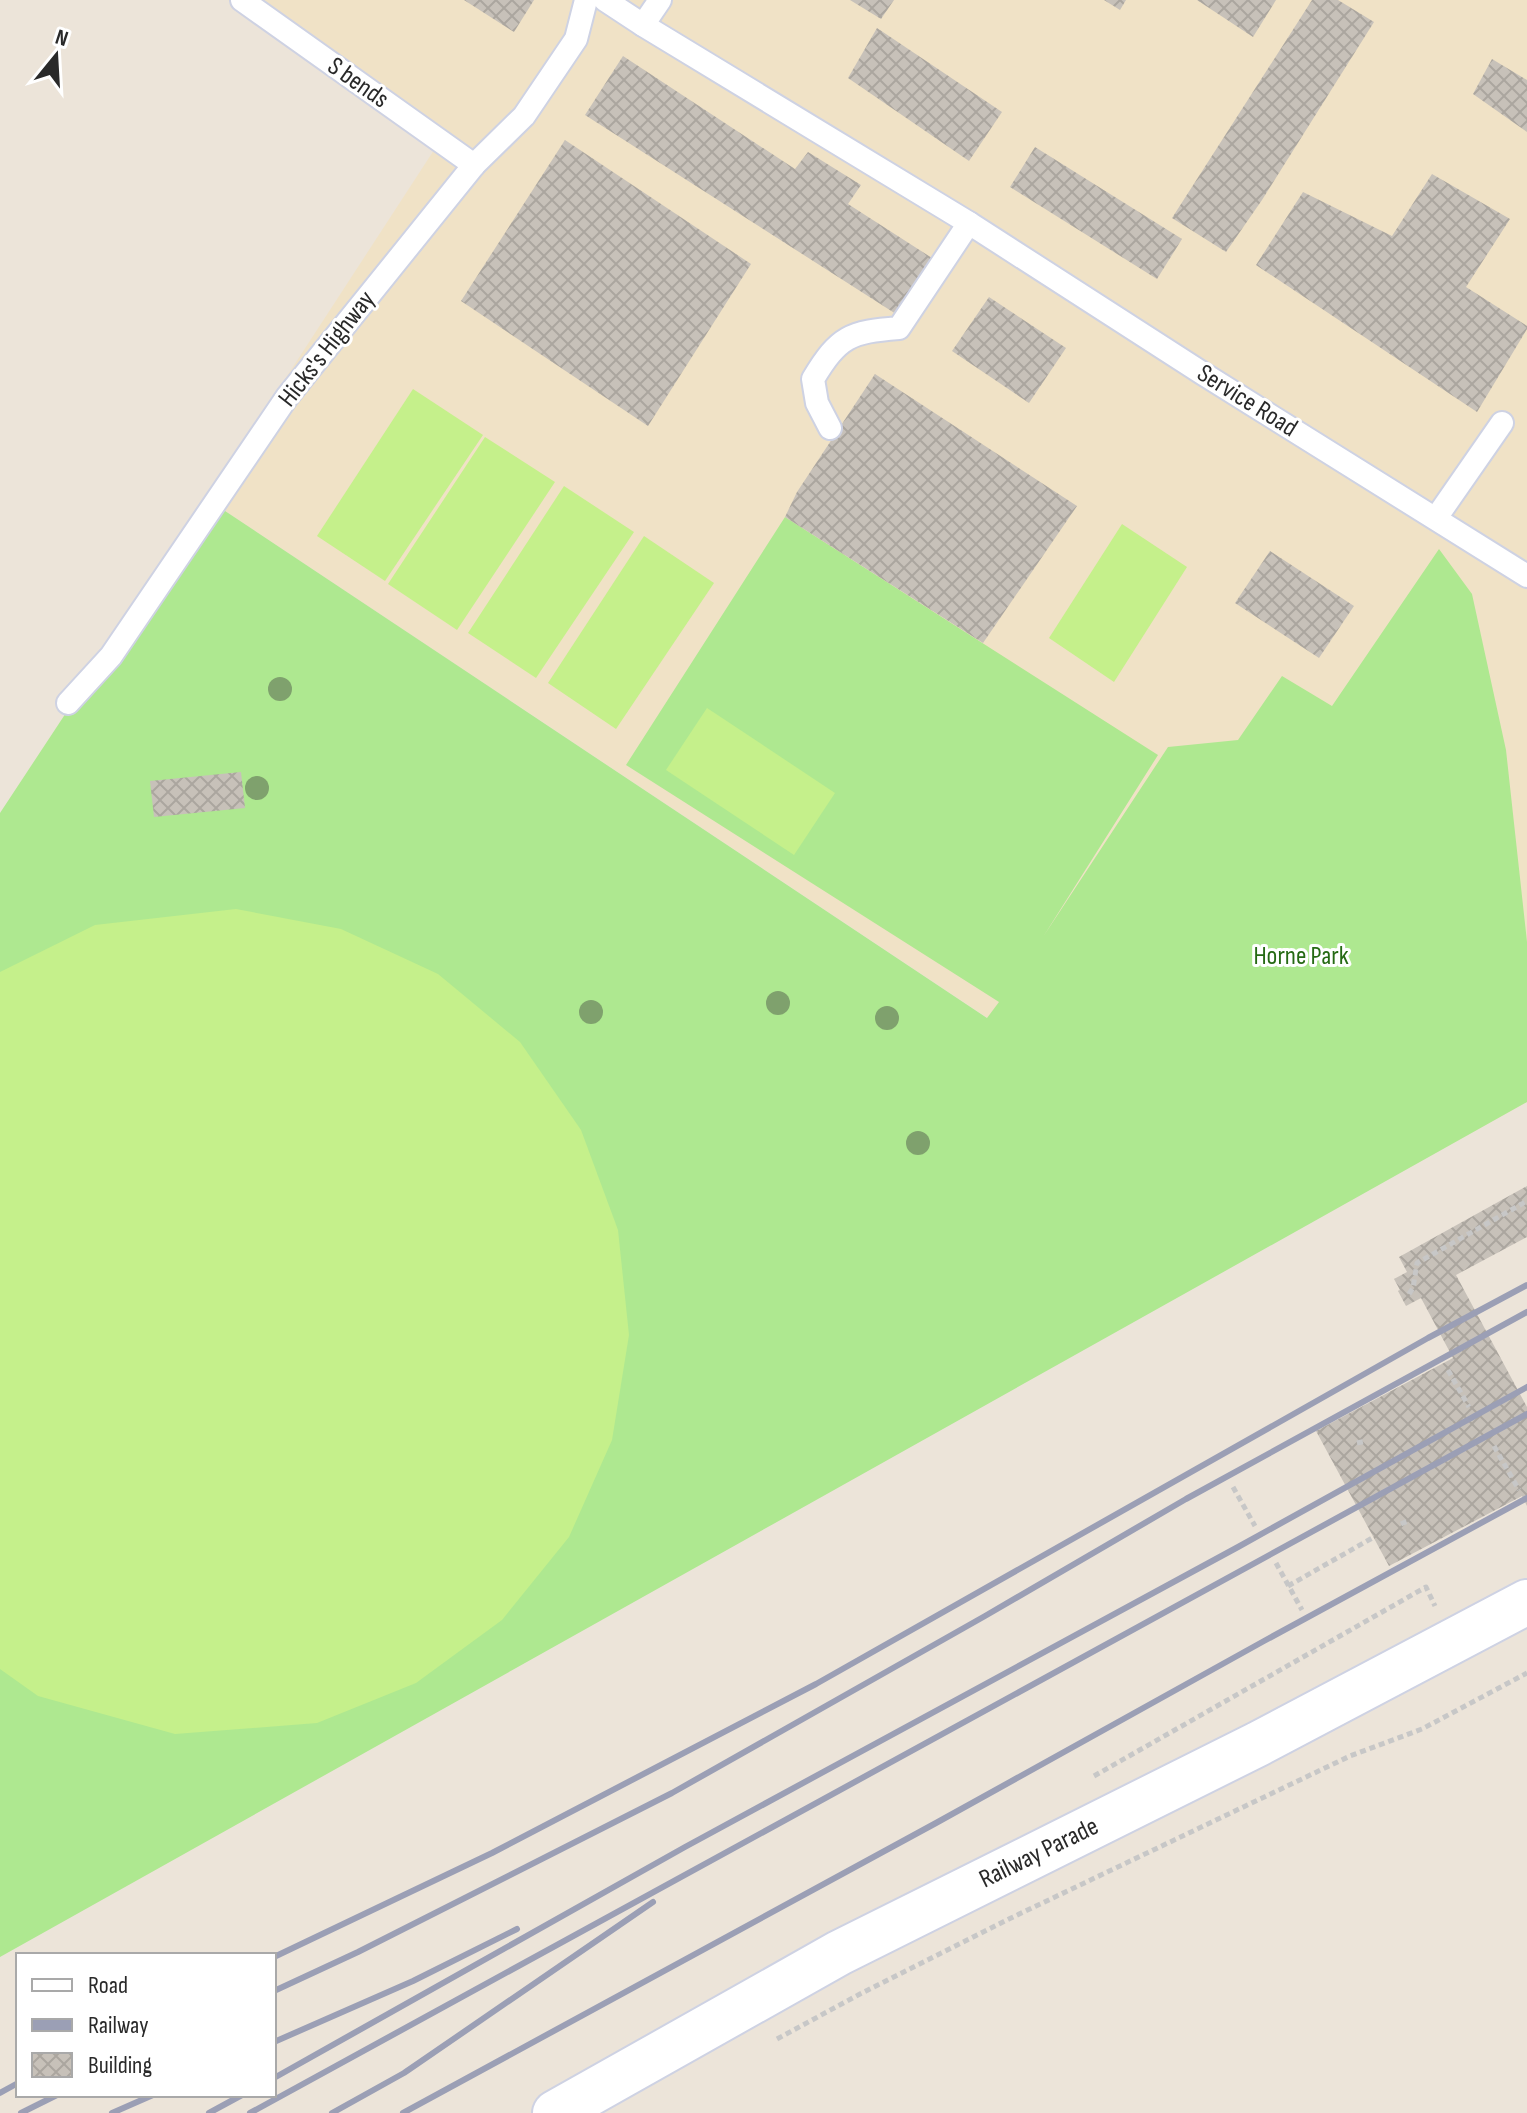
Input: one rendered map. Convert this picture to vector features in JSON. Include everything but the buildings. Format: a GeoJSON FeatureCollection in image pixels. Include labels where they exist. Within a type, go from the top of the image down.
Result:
{"type":"FeatureCollection","features":[{"type":"Feature","properties":{"kind":"street","name":"Railway Parade"},"geometry":{"type":"LineString","coordinates":[[555,2113],[839,1953],[1258,1744],[1527,1602]]}},
{"type":"Feature","properties":{"kind":"lane","name":"S bends"},"geometry":{"type":"LineString","coordinates":[[242,0],[474,165]]}},
{"type":"Feature","properties":{"kind":"lane","name":"Hicks's Highway"},"geometry":{"type":"LineString","coordinates":[[68,703],[111,656],[287,397],[474,165],[524,116],[576,39],[586,0]]}},
{"type":"Feature","properties":{"kind":"lane","name":"Service Road"},"geometry":{"type":"LineString","coordinates":[[605,0],[969,223],[1527,576]]}},
{"type":"Feature","properties":{"kind":"lane"},"geometry":{"type":"LineString","coordinates":[[643,25],[660,0]]}},
{"type":"Feature","properties":{"kind":"lane"},"geometry":{"type":"LineString","coordinates":[[830,428],[817,403],[813,379],[828,354],[845,339],[869,331],[899,328],[969,223]]}},
{"type":"Feature","properties":{"kind":"lane"},"geometry":{"type":"LineString","coordinates":[[1436,518],[1502,423]]}},
{"type":"Feature","properties":{"kind":"path"},"geometry":{"type":"LineString","coordinates":[[1409,1294],[1417,1263],[1527,1201]]}},
{"type":"Feature","properties":{"kind":"path"},"geometry":{"type":"LineString","coordinates":[[1448,1370],[1469,1407]]}},
{"type":"Feature","properties":{"kind":"path"},"geometry":{"type":"LineString","coordinates":[[1357,1443],[1366,1441]]}},
{"type":"Feature","properties":{"kind":"path"},"geometry":{"type":"LineString","coordinates":[[1494,1446],[1519,1490]]}},
{"type":"Feature","properties":{"kind":"path"},"geometry":{"type":"LineString","coordinates":[[1233,1487],[1255,1526]]}},
{"type":"Feature","properties":{"kind":"path"},"geometry":{"type":"LineString","coordinates":[[1401,1524],[1408,1521]]}},
{"type":"Feature","properties":{"kind":"path"},"geometry":{"type":"LineString","coordinates":[[1288,1586],[1374,1537]]}},
{"type":"Feature","properties":{"kind":"path"},"geometry":{"type":"LineString","coordinates":[[1276,1563],[1302,1610]]}},
{"type":"Feature","properties":{"kind":"path"},"geometry":{"type":"LineString","coordinates":[[1426,1587],[1436,1608]]}},
{"type":"Feature","properties":{"kind":"path"},"geometry":{"type":"LineString","coordinates":[[765,2046],[1011,1918],[1350,1756],[1422,1729],[1527,1673]]}},
{"type":"Feature","properties":{"kind":"shaded area"},"geometry":{"type":"Polygon","coordinates":[[[228,0],[1527,0],[1527,1102],[1302,1227],[207,499],[436,147],[228,0]]]}},
{"type":"Feature","properties":{"kind":"green space"},"geometry":{"type":"Polygon","coordinates":[[[413,389],[483,435],[385,581],[317,536],[413,389]]]}},
{"type":"Feature","properties":{"kind":"green space"},"geometry":{"type":"Polygon","coordinates":[[[485,437],[555,482],[457,630],[388,584],[485,437]]]}},
{"type":"Feature","properties":{"kind":"green space"},"geometry":{"type":"Polygon","coordinates":[[[564,486],[634,532],[536,678],[468,633],[564,486]]]}},
{"type":"Feature","properties":{"kind":"green space","name":"Horne Park"},"geometry":{"type":"Polygon","coordinates":[[[207,499],[987,1018],[999,1002],[626,765],[785,517],[1158,755],[1043,937],[1168,747],[1238,740],[1282,676],[1332,706],[1439,549],[1472,594],[1506,750],[1527,942],[1527,1102],[0,1957],[0,813],[207,499]]]}},
{"type":"Feature","properties":{"kind":"green space"},"geometry":{"type":"Polygon","coordinates":[[[1122,524],[1187,567],[1114,682],[1049,638],[1122,524]]]}},
{"type":"Feature","properties":{"kind":"green space"},"geometry":{"type":"Polygon","coordinates":[[[644,536],[714,583],[616,729],[548,683],[644,536]]]}},
{"type":"Feature","properties":{"kind":"green space"},"geometry":{"type":"Polygon","coordinates":[[[707,708],[835,793],[794,855],[666,770],[707,708]]]}},
{"type":"Feature","properties":{"kind":"green space"},"geometry":{"type":"Polygon","coordinates":[[[236,909],[341,929],[438,974],[520,1042],[581,1130],[618,1230],[629,1335],[612,1440],[569,1537],[502,1620],[416,1683],[317,1723],[175,1734],[38,1696],[0,1669],[0,972],[95,925],[236,909]]]}},
{"type":"Feature","properties":{"kind":"railway"},"geometry":{"type":"LineString","coordinates":[[276,1956],[492,1853],[816,1684],[1527,1285]]}},
{"type":"Feature","properties":{"kind":"railway"},"geometry":{"type":"LineString","coordinates":[[276,1990],[358,1952],[672,1793],[1186,1499],[1527,1312]]}},
{"type":"Feature","properties":{"kind":"railway"},"geometry":{"type":"LineString","coordinates":[[276,2077],[685,1847],[1527,1387]]}},
{"type":"Feature","properties":{"kind":"railway"},"geometry":{"type":"LineString","coordinates":[[250,2113],[1527,1414]]}},
{"type":"Feature","properties":{"kind":"railway"},"geometry":{"type":"LineString","coordinates":[[403,2113],[1527,1498]]}},
{"type":"Feature","properties":{"kind":"railway"},"geometry":{"type":"LineString","coordinates":[[332,2113],[404,2073],[653,1902]]}},
{"type":"Feature","properties":{"kind":"railway"},"geometry":{"type":"LineString","coordinates":[[276,2041],[413,1981],[517,1929]]}},
{"type":"Feature","properties":{"kind":"railway"},"geometry":{"type":"LineString","coordinates":[[0,2093],[16,2084]]}},
{"type":"Feature","properties":{"kind":"railway"},"geometry":{"type":"LineString","coordinates":[[21,2113],[53,2097]]}},
{"type":"Feature","properties":{"kind":"railway"},"geometry":{"type":"LineString","coordinates":[[112,2113],[148,2097]]}},
{"type":"Feature","properties":{"kind":"railway"},"geometry":{"type":"LineString","coordinates":[[209,2113],[238,2097]]}}]}
